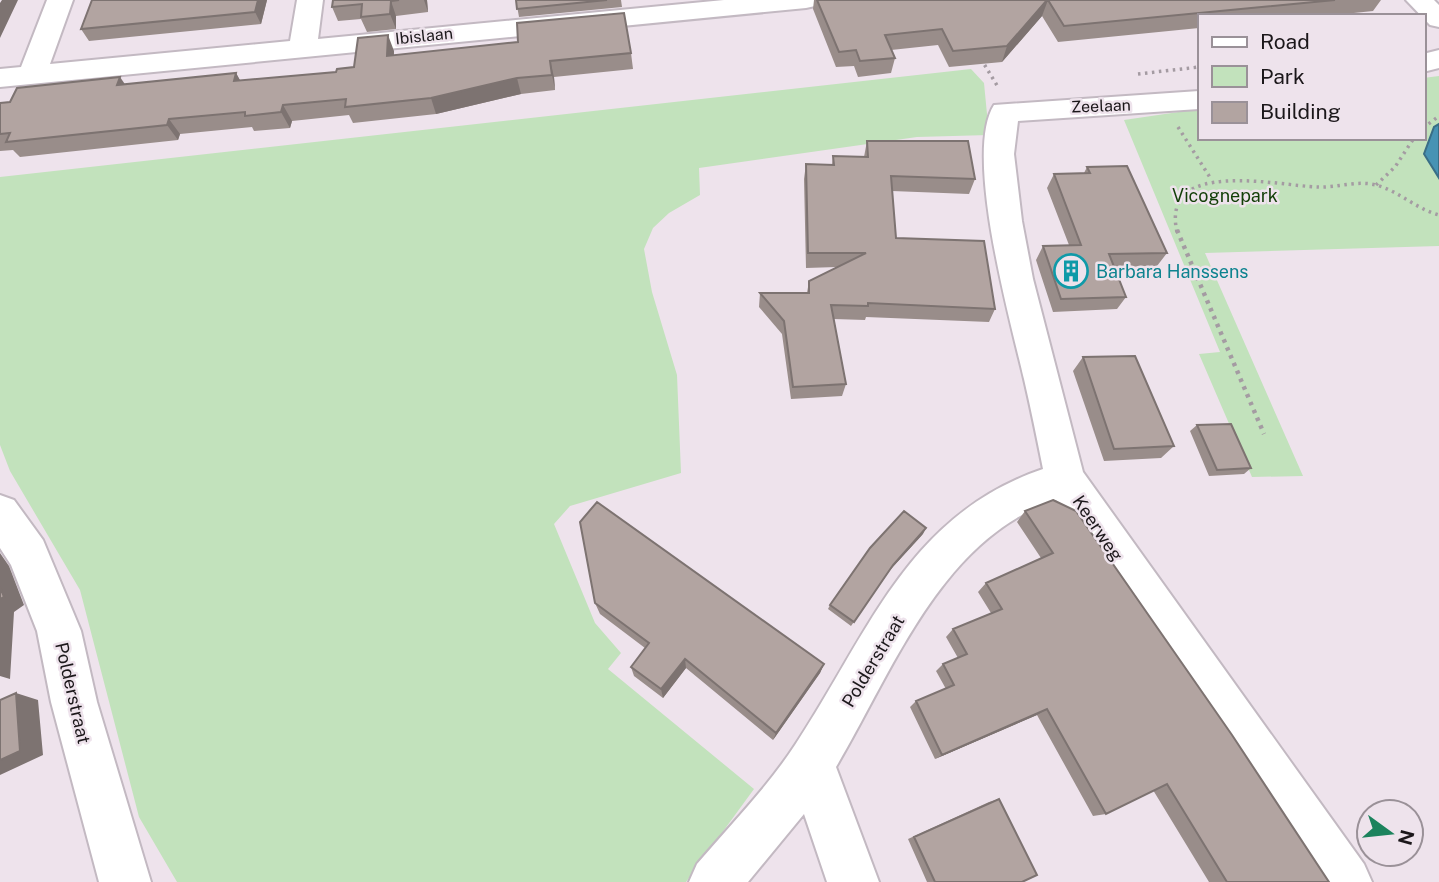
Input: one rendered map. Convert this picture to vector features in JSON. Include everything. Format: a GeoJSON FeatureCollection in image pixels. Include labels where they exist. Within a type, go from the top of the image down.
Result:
{"type":"FeatureCollection","features":[{"type":"Feature","properties":{"kind":"street"},"geometry":{"type":"LineString","coordinates":[[32,75],[60,0]]}},
{"type":"Feature","properties":{"kind":"street"},"geometry":{"type":"LineString","coordinates":[[303,48],[310,0]]}},
{"type":"Feature","properties":{"kind":"street","name":"Ibislaan"},"geometry":{"type":"LineString","coordinates":[[0,78],[303,48],[644,7],[806,0]]}},
{"type":"Feature","properties":{"kind":"street"},"geometry":{"type":"LineString","coordinates":[[1419,0],[1439,19]]}},
{"type":"Feature","properties":{"kind":"street","name":"Zeelaan"},"geometry":{"type":"LineString","coordinates":[[1001,100],[1163,104],[1198,100]]}},
{"type":"Feature","properties":{"kind":"street","name":"Keerweg"},"geometry":{"type":"LineString","coordinates":[[1001,100],[999,154],[1006,221],[1016,279],[1051,412],[1065,479],[1346,882]]}},
{"type":"Feature","properties":{"kind":"street","name":"Polderstraat"},"geometry":{"type":"LineString","coordinates":[[715,882],[811,764],[896,620],[942,555],[977,522],[1010,499],[1065,479]]}},
{"type":"Feature","properties":{"kind":"street","name":"Polderstraat"},"geometry":{"type":"LineString","coordinates":[[0,513],[28,554],[46,592],[59,631],[77,715],[125,882]]}},
{"type":"Feature","properties":{"kind":"street"},"geometry":{"type":"LineString","coordinates":[[811,764],[853,882]]}},
{"type":"Feature","properties":{"kind":"path"},"geometry":{"type":"LineString","coordinates":[[977,53],[1001,100]]}},
{"type":"Feature","properties":{"kind":"path"},"geometry":{"type":"LineString","coordinates":[[1163,104],[1211,180]]}},
{"type":"Feature","properties":{"kind":"path"},"geometry":{"type":"LineString","coordinates":[[1376,186],[1395,167],[1413,140]]}},
{"type":"Feature","properties":{"kind":"path"},"geometry":{"type":"LineString","coordinates":[[1264,434],[1178,234],[1176,206],[1193,186],[1211,180],[1319,187],[1376,186],[1425,212],[1439,215]]}},
{"type":"Feature","properties":{"kind":"green space"},"geometry":{"type":"Polygon","coordinates":[[[971,69],[984,83],[989,135],[917,137],[699,168],[700,195],[669,213],[653,228],[644,249],[652,292],[677,375],[681,473],[570,506],[554,524],[595,623],[621,653],[608,669],[754,789],[686,882],[177,882],[139,817],[80,590],[10,471],[0,445],[0,177],[971,69]]]}},
{"type":"Feature","properties":{"kind":"green space","name":"Vicognepark"},"geometry":{"type":"Polygon","coordinates":[[[1439,76],[1439,246],[1205,253],[1303,476],[1252,477],[1199,354],[1220,352],[1124,120],[1198,109],[1198,140],[1425,140],[1425,78],[1439,76]]]}},
{"type":"Feature","properties":{"kind":"water"},"geometry":{"type":"Polygon","coordinates":[[[1439,124],[1439,178],[1424,154],[1434,127],[1439,124]]]}},
{"type":"Feature","properties":{"kind":"building"},"geometry":{"type":"Polygon","coordinates":[[[92,0],[258,0],[255,12],[81,29],[92,0]]]}},
{"type":"Feature","properties":{"kind":"building"},"geometry":{"type":"Polygon","coordinates":[[[333,0],[399,0],[391,1],[390,14],[361,17],[362,4],[332,7],[333,0]]]}},
{"type":"Feature","properties":{"kind":"building"},"geometry":{"type":"Polygon","coordinates":[[[516,0],[607,0],[517,9],[516,0]]]}},
{"type":"Feature","properties":{"kind":"building"},"geometry":{"type":"Polygon","coordinates":[[[817,0],[1047,0],[1007,46],[953,51],[942,29],[885,35],[895,58],[860,61],[856,50],[839,52],[817,0]]]}},
{"type":"Feature","properties":{"kind":"building"},"geometry":{"type":"Polygon","coordinates":[[[1048,0],[1335,0],[1064,26],[1048,0]]]}},
{"type":"Feature","properties":{"kind":"building"},"geometry":{"type":"Polygon","coordinates":[[[624,13],[631,53],[550,61],[552,75],[517,78],[431,98],[345,107],[346,99],[283,105],[281,112],[245,116],[245,112],[169,119],[167,125],[6,142],[10,133],[0,134],[0,103],[10,102],[17,88],[120,77],[117,85],[236,73],[234,81],[336,72],[337,69],[354,67],[358,38],[388,35],[387,56],[518,42],[517,23],[624,13]]]}},
{"type":"Feature","properties":{"kind":"building"},"geometry":{"type":"Polygon","coordinates":[[[867,141],[968,141],[975,179],[891,176],[896,238],[984,241],[995,309],[868,303],[868,306],[831,305],[846,384],[793,387],[784,321],[760,293],[809,293],[809,281],[866,253],[808,253],[806,164],[834,165],[833,156],[868,157],[867,141]]]}},
{"type":"Feature","properties":{"kind":"building"},"geometry":{"type":"Polygon","coordinates":[[[1127,166],[1167,253],[1109,254],[1126,297],[1061,299],[1043,246],[1081,245],[1054,174],[1090,173],[1087,167],[1127,166]]]}},
{"type":"Feature","properties":{"kind":"building"},"geometry":{"type":"Polygon","coordinates":[[[1135,356],[1174,446],[1114,449],[1083,357],[1135,356]]]}},
{"type":"Feature","properties":{"kind":"building"},"geometry":{"type":"Polygon","coordinates":[[[1231,424],[1251,468],[1217,470],[1197,425],[1231,424]]]}},
{"type":"Feature","properties":{"kind":"building"},"geometry":{"type":"Polygon","coordinates":[[[1053,500],[1076,511],[1232,735],[1329,882],[1227,882],[1167,784],[1106,814],[1047,709],[942,755],[916,701],[954,685],[943,664],[967,654],[953,629],[1002,609],[986,583],[1053,553],[1025,511],[1053,500]]]}},
{"type":"Feature","properties":{"kind":"building"},"geometry":{"type":"Polygon","coordinates":[[[597,502],[824,664],[776,733],[685,659],[661,689],[631,667],[649,643],[595,603],[580,522],[597,502]]]}},
{"type":"Feature","properties":{"kind":"building"},"geometry":{"type":"Polygon","coordinates":[[[904,511],[926,528],[893,565],[854,622],[830,605],[870,548],[904,511]]]}},
{"type":"Feature","properties":{"kind":"building"},"geometry":{"type":"Polygon","coordinates":[[[16,693],[20,751],[0,760],[0,700],[16,693]]]}},
{"type":"Feature","properties":{"kind":"building"},"geometry":{"type":"Polygon","coordinates":[[[999,799],[1037,875],[1022,882],[935,882],[914,837],[999,799]]]}},
{"type":"Feature","properties":{"kind":"place","name":"Barbara Hanssens"},"geometry":{"type":"Point","coordinates":[1071,271]}}]}
